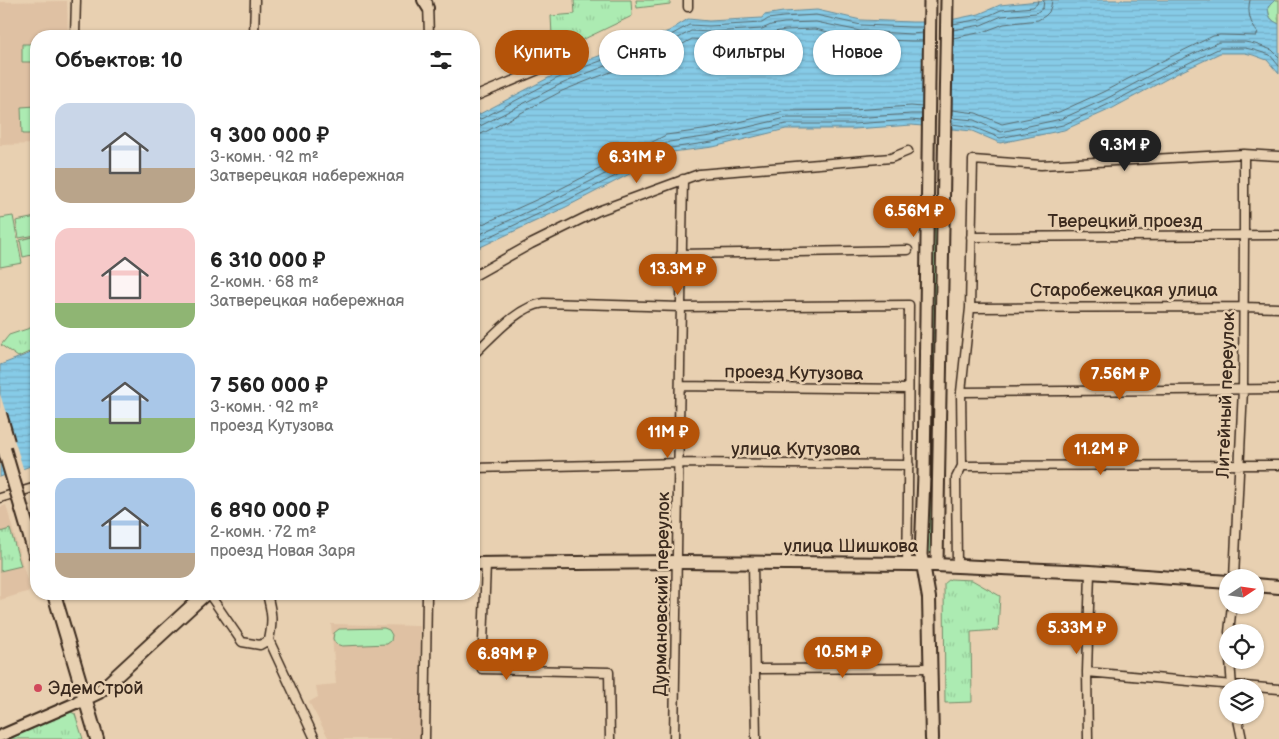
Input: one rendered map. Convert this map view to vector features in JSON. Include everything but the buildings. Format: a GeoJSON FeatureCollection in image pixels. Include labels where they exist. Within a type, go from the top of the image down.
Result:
{"type":"FeatureCollection","features":[{"type":"Feature","properties":{"kind":"main road"},"geometry":{"type":"LineString","coordinates":[[930,0],[922,554],[929,598],[932,739]]}},
{"type":"Feature","properties":{"kind":"main road"},"geometry":{"type":"LineString","coordinates":[[929,598],[938,564],[947,0]]}},
{"type":"Feature","properties":{"kind":"main road"},"geometry":{"type":"LineString","coordinates":[[0,414],[30,515]]}},
{"type":"Feature","properties":{"kind":"main road"},"geometry":{"type":"LineString","coordinates":[[0,435],[30,537]]}},
{"type":"Feature","properties":{"kind":"main road","name":"улица Шишкова"},"geometry":{"type":"LineString","coordinates":[[480,564],[677,562],[938,564],[1219,581]]}},
{"type":"Feature","properties":{"kind":"main road"},"geometry":{"type":"LineString","coordinates":[[1264,585],[1279,587]]}},
{"type":"Feature","properties":{"kind":"main road"},"geometry":{"type":"LineString","coordinates":[[49,600],[77,681]]}},
{"type":"Feature","properties":{"kind":"main road"},"geometry":{"type":"LineString","coordinates":[[56,600],[82,700],[88,739]]}},
{"type":"Feature","properties":{"kind":"main road"},"geometry":{"type":"LineString","coordinates":[[82,700],[99,692],[199,600]]}},
{"type":"Feature","properties":{"kind":"main road"},"geometry":{"type":"LineString","coordinates":[[82,700],[97,739]]}},
{"type":"Feature","properties":{"kind":"street"},"geometry":{"type":"LineString","coordinates":[[74,30],[76,0]]}},
{"type":"Feature","properties":{"kind":"street"},"geometry":{"type":"LineString","coordinates":[[254,30],[255,0]]}},
{"type":"Feature","properties":{"kind":"street"},"geometry":{"type":"LineString","coordinates":[[426,3],[428,30]]}},
{"type":"Feature","properties":{"kind":"street"},"geometry":{"type":"LineString","coordinates":[[480,94],[526,75]]}},
{"type":"Feature","properties":{"kind":"street"},"geometry":{"type":"LineString","coordinates":[[480,273],[531,244],[598,211],[699,174],[891,158],[908,151]]}},
{"type":"Feature","properties":{"kind":"street"},"geometry":{"type":"LineString","coordinates":[[957,565],[956,478],[962,466],[961,392],[970,308],[973,160],[1041,164],[1244,154],[1279,156]]}},
{"type":"Feature","properties":{"kind":"street","name":"Литейный переулок"},"geometry":{"type":"LineString","coordinates":[[1234,569],[1243,389],[1244,154]]}},
{"type":"Feature","properties":{"kind":"street","name":"Дурмановский переулок"},"geometry":{"type":"LineString","coordinates":[[674,739],[683,179]]}},
{"type":"Feature","properties":{"kind":"street","name":"Тверецкий проезд"},"geometry":{"type":"LineString","coordinates":[[971,237],[1279,235]]}},
{"type":"Feature","properties":{"kind":"street"},"geometry":{"type":"LineString","coordinates":[[682,254],[908,250]]}},
{"type":"Feature","properties":{"kind":"street"},"geometry":{"type":"LineString","coordinates":[[480,349],[520,312],[540,304],[681,307],[909,305],[907,564]]}},
{"type":"Feature","properties":{"kind":"street","name":"Старобежецкая улица"},"geometry":{"type":"LineString","coordinates":[[970,308],[1279,308]]}},
{"type":"Feature","properties":{"kind":"street","name":"проезд Кутузова"},"geometry":{"type":"LineString","coordinates":[[680,386],[908,389]]}},
{"type":"Feature","properties":{"kind":"street"},"geometry":{"type":"LineString","coordinates":[[961,392],[1279,389]]}},
{"type":"Feature","properties":{"kind":"street","name":"улица Кутузова"},"geometry":{"type":"LineString","coordinates":[[480,468],[679,463],[908,465]]}},
{"type":"Feature","properties":{"kind":"street"},"geometry":{"type":"LineString","coordinates":[[962,466],[1279,465]]}},
{"type":"Feature","properties":{"kind":"street"},"geometry":{"type":"LineString","coordinates":[[0,498],[30,489]]}},
{"type":"Feature","properties":{"kind":"street"},"geometry":{"type":"LineString","coordinates":[[753,563],[756,739]]}},
{"type":"Feature","properties":{"kind":"street"},"geometry":{"type":"LineString","coordinates":[[480,564],[482,669],[609,672],[610,739]]}},
{"type":"Feature","properties":{"kind":"street"},"geometry":{"type":"LineString","coordinates":[[1088,739],[1087,672],[1090,572]]}},
{"type":"Feature","properties":{"kind":"street"},"geometry":{"type":"LineString","coordinates":[[212,600],[242,642],[260,645],[269,640]]}},
{"type":"Feature","properties":{"kind":"street"},"geometry":{"type":"LineString","coordinates":[[269,600],[272,609],[273,625],[269,640],[315,739]]}},
{"type":"Feature","properties":{"kind":"street"},"geometry":{"type":"LineString","coordinates":[[425,739],[427,600]]}},
{"type":"Feature","properties":{"kind":"street"},"geometry":{"type":"LineString","coordinates":[[755,668],[931,668]]}},
{"type":"Feature","properties":{"kind":"street"},"geometry":{"type":"LineString","coordinates":[[1087,672],[1219,685]]}},
{"type":"Feature","properties":{"kind":"street"},"geometry":{"type":"LineString","coordinates":[[1264,688],[1279,689]]}},
{"type":"Feature","properties":{"kind":"street"},"geometry":{"type":"LineString","coordinates":[[0,736],[82,700]]}},
{"type":"Feature","properties":{"kind":"street"},"geometry":{"type":"LineString","coordinates":[[1239,724],[1242,739]]}},
{"type":"Feature","properties":{"kind":"shaded area"},"geometry":{"type":"Polygon","coordinates":[[[67,1],[68,30],[30,30],[30,144],[0,145],[0,2],[67,1]]]}},
{"type":"Feature","properties":{"kind":"shaded area"},"geometry":{"type":"Polygon","coordinates":[[[6,505],[30,591],[0,600],[0,507],[6,505]]]}},
{"type":"Feature","properties":{"kind":"shaded area"},"geometry":{"type":"Polygon","coordinates":[[[331,624],[420,626],[420,739],[329,739],[309,702],[318,697],[316,686],[336,684],[331,624]]]}},
{"type":"Feature","properties":{"kind":"green space"},"geometry":{"type":"Polygon","coordinates":[[[574,0],[631,0],[632,16],[603,30],[599,30],[599,32],[589,37],[589,30],[552,30],[551,16],[575,14],[574,0]]]}},
{"type":"Feature","properties":{"kind":"green space"},"geometry":{"type":"Polygon","coordinates":[[[636,0],[670,0],[670,4],[637,8],[636,0]]]}},
{"type":"Feature","properties":{"kind":"green space"},"geometry":{"type":"Polygon","coordinates":[[[1275,0],[1279,0],[1279,24],[1272,19],[1268,10],[1268,7],[1275,0]]]}},
{"type":"Feature","properties":{"kind":"green space"},"geometry":{"type":"Polygon","coordinates":[[[22,44],[30,44],[30,62],[22,62],[22,44]]]}},
{"type":"Feature","properties":{"kind":"green space"},"geometry":{"type":"Polygon","coordinates":[[[30,106],[30,134],[22,134],[21,107],[30,106]]]}},
{"type":"Feature","properties":{"kind":"green space"},"geometry":{"type":"Polygon","coordinates":[[[940,203],[934,553],[926,553],[935,204],[940,203]]]}},
{"type":"Feature","properties":{"kind":"green space"},"geometry":{"type":"Polygon","coordinates":[[[13,216],[22,263],[0,267],[0,218],[13,216]]]}},
{"type":"Feature","properties":{"kind":"green space"},"geometry":{"type":"Polygon","coordinates":[[[30,218],[30,236],[19,238],[16,221],[30,218]]]}},
{"type":"Feature","properties":{"kind":"green space"},"geometry":{"type":"Polygon","coordinates":[[[30,238],[30,255],[23,257],[20,240],[30,238]]]}},
{"type":"Feature","properties":{"kind":"green space"},"geometry":{"type":"Polygon","coordinates":[[[30,328],[30,352],[18,357],[1,345],[9,335],[30,328]]]}},
{"type":"Feature","properties":{"kind":"green space"},"geometry":{"type":"Polygon","coordinates":[[[10,529],[21,566],[0,571],[0,532],[10,529]]]}},
{"type":"Feature","properties":{"kind":"green space"},"geometry":{"type":"Polygon","coordinates":[[[950,579],[972,580],[1000,596],[998,630],[971,632],[972,702],[945,703],[944,584],[950,579]]]}},
{"type":"Feature","properties":{"kind":"green space"},"geometry":{"type":"Polygon","coordinates":[[[384,628],[389,630],[392,635],[391,641],[387,644],[342,646],[336,644],[333,639],[334,633],[339,629],[384,628]]]}},
{"type":"Feature","properties":{"kind":"green space"},"geometry":{"type":"Polygon","coordinates":[[[71,712],[75,714],[83,739],[7,739],[71,712]]]}},
{"type":"Feature","properties":{"kind":"water"},"geometry":{"type":"Polygon","coordinates":[[[1048,0],[1275,0],[1268,7],[1270,17],[1279,24],[1279,74],[1267,60],[1253,55],[1245,53],[1220,53],[1111,109],[1064,130],[1000,143],[972,131],[912,125],[854,129],[786,129],[713,147],[672,152],[566,207],[480,247],[480,114],[554,75],[589,75],[589,60],[599,56],[599,75],[684,75],[684,30],[671,30],[688,19],[709,21],[762,18],[764,15],[783,12],[817,10],[861,20],[941,22],[979,14],[1000,5],[1048,0]]]}},
{"type":"Feature","properties":{"kind":"water"},"geometry":{"type":"Polygon","coordinates":[[[30,353],[30,466],[0,477],[0,365],[30,353]]]}},
{"type":"Feature","properties":{"kind":"pier"},"geometry":{"type":"Polygon","coordinates":[[[952,16],[949,131],[922,128],[924,19],[940,19],[952,16]]]}},
{"type":"Feature","properties":{"kind":"pier"},"geometry":{"type":"Polygon","coordinates":[[[0,394],[24,471],[5,478],[0,462],[0,394]]]}},
{"type":"Feature","properties":{"kind":"place","name":"ЭдемСтрой"},"geometry":{"type":"Point","coordinates":[38,688]}}]}
